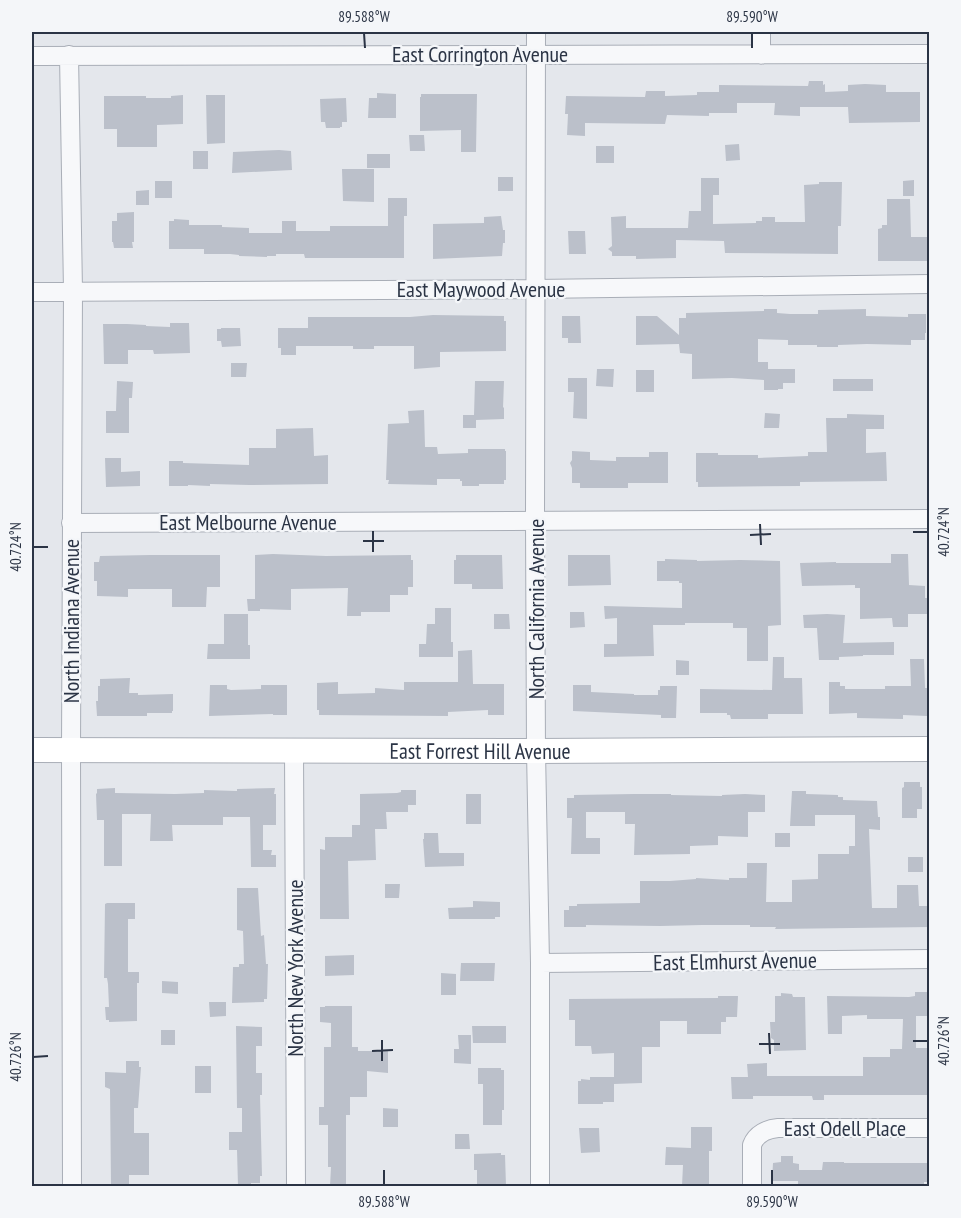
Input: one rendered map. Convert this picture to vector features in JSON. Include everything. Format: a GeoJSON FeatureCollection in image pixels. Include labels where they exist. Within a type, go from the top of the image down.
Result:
{"type":"FeatureCollection","features":[{"type":"Feature","properties":{"kind":"main road","name":"East Forrest Hill Avenue"},"geometry":{"type":"LineString","coordinates":[[32,750],[930,749]]}},
{"type":"Feature","properties":{"kind":"street","name":"North California Avenue"},"geometry":{"type":"LineString","coordinates":[[536,32],[535,520],[540,1186]]}},
{"type":"Feature","properties":{"kind":"street"},"geometry":{"type":"LineString","coordinates":[[761,32],[761,55]]}},
{"type":"Feature","properties":{"kind":"street","name":"East Corrington Avenue"},"geometry":{"type":"LineString","coordinates":[[32,56],[930,54]]}},
{"type":"Feature","properties":{"kind":"street","name":"North Indiana Avenue"},"geometry":{"type":"LineString","coordinates":[[69,55],[73,291],[72,1186]]}},
{"type":"Feature","properties":{"kind":"street","name":"East Maywood Avenue"},"geometry":{"type":"LineString","coordinates":[[32,292],[930,284]]}},
{"type":"Feature","properties":{"kind":"street","name":"East Melbourne Avenue"},"geometry":{"type":"LineString","coordinates":[[71,523],[930,519]]}},
{"type":"Feature","properties":{"kind":"street","name":"North New York Avenue"},"geometry":{"type":"LineString","coordinates":[[294,750],[296,1186]]}},
{"type":"Feature","properties":{"kind":"street","name":"East Elmhurst Avenue"},"geometry":{"type":"LineString","coordinates":[[540,963],[930,959]]}},
{"type":"Feature","properties":{"kind":"street","name":"East Odell Place"},"geometry":{"type":"LineString","coordinates":[[752,1186],[751,1149],[754,1140],[770,1129],[930,1128]]}},
{"type":"Feature","properties":{"kind":"building"},"geometry":{"type":"Polygon","coordinates":[[[809,81],[823,81],[825,92],[848,91],[848,85],[865,84],[886,85],[886,92],[920,92],[920,122],[849,123],[848,107],[800,107],[800,116],[774,115],[775,103],[737,103],[737,113],[709,113],[709,116],[667,115],[665,124],[585,123],[585,136],[567,135],[566,96],[645,97],[646,91],[665,91],[665,96],[697,95],[697,92],[719,92],[719,85],[808,86],[809,81]]]}},
{"type":"Feature","properties":{"kind":"building"},"geometry":{"type":"Polygon","coordinates":[[[377,93],[396,94],[396,118],[368,118],[369,98],[377,98],[377,93]]]}},
{"type":"Feature","properties":{"kind":"building"},"geometry":{"type":"Polygon","coordinates":[[[421,94],[477,94],[476,152],[461,152],[461,130],[420,131],[421,94]]]}},
{"type":"Feature","properties":{"kind":"building"},"geometry":{"type":"Polygon","coordinates":[[[183,95],[183,124],[157,125],[157,147],[117,147],[117,129],[104,129],[104,96],[171,98],[171,96],[183,95]]]}},
{"type":"Feature","properties":{"kind":"building"},"geometry":{"type":"Polygon","coordinates":[[[206,95],[225,95],[225,143],[207,144],[206,95]]]}},
{"type":"Feature","properties":{"kind":"building"},"geometry":{"type":"Polygon","coordinates":[[[346,98],[347,122],[342,122],[340,128],[326,128],[325,122],[321,122],[320,99],[346,98]]]}},
{"type":"Feature","properties":{"kind":"building"},"geometry":{"type":"Polygon","coordinates":[[[409,135],[424,135],[425,151],[410,151],[409,135]]]}},
{"type":"Feature","properties":{"kind":"building"},"geometry":{"type":"Polygon","coordinates":[[[739,144],[740,160],[726,161],[725,145],[739,144]]]}},
{"type":"Feature","properties":{"kind":"building"},"geometry":{"type":"Polygon","coordinates":[[[596,146],[614,146],[614,163],[596,163],[596,146]]]}},
{"type":"Feature","properties":{"kind":"building"},"geometry":{"type":"Polygon","coordinates":[[[193,151],[208,151],[208,169],[193,169],[193,151]]]}},
{"type":"Feature","properties":{"kind":"building"},"geometry":{"type":"Polygon","coordinates":[[[291,151],[292,170],[232,173],[233,152],[291,151]]]}},
{"type":"Feature","properties":{"kind":"building"},"geometry":{"type":"Polygon","coordinates":[[[367,154],[390,154],[390,168],[367,168],[367,154]]]}},
{"type":"Feature","properties":{"kind":"building"},"geometry":{"type":"Polygon","coordinates":[[[342,169],[374,169],[374,202],[343,201],[342,169]]]}},
{"type":"Feature","properties":{"kind":"building"},"geometry":{"type":"Polygon","coordinates":[[[498,177],[513,177],[513,191],[498,191],[498,177]]]}},
{"type":"Feature","properties":{"kind":"building"},"geometry":{"type":"Polygon","coordinates":[[[701,178],[719,178],[719,195],[713,195],[713,224],[756,223],[756,221],[762,221],[762,217],[775,217],[775,222],[805,222],[804,185],[819,184],[819,182],[842,182],[838,254],[725,253],[724,241],[676,240],[676,258],[636,259],[636,256],[612,256],[612,252],[608,249],[612,246],[611,217],[626,216],[626,228],[688,228],[689,211],[701,211],[701,178]]]}},
{"type":"Feature","properties":{"kind":"building"},"geometry":{"type":"Polygon","coordinates":[[[914,180],[914,196],[903,196],[903,181],[914,180]]]}},
{"type":"Feature","properties":{"kind":"building"},"geometry":{"type":"Polygon","coordinates":[[[155,181],[172,181],[172,198],[155,198],[155,181]]]}},
{"type":"Feature","properties":{"kind":"building"},"geometry":{"type":"Polygon","coordinates":[[[149,190],[149,205],[136,205],[136,191],[149,190]]]}},
{"type":"Feature","properties":{"kind":"building"},"geometry":{"type":"Polygon","coordinates":[[[388,198],[407,198],[407,216],[404,216],[404,258],[305,258],[304,254],[276,254],[276,256],[267,257],[239,256],[204,254],[204,249],[169,249],[169,221],[174,221],[174,219],[189,220],[189,225],[249,228],[249,233],[282,233],[282,221],[296,221],[296,231],[330,231],[330,226],[388,226],[388,198]]]}},
{"type":"Feature","properties":{"kind":"building"},"geometry":{"type":"Polygon","coordinates":[[[887,199],[910,199],[911,237],[930,237],[930,256],[927,256],[927,261],[878,261],[878,229],[882,228],[882,225],[887,225],[887,199]]]}},
{"type":"Feature","properties":{"kind":"building"},"geometry":{"type":"Polygon","coordinates":[[[134,212],[133,248],[114,248],[112,221],[117,221],[117,213],[134,212]]]}},
{"type":"Feature","properties":{"kind":"building"},"geometry":{"type":"Polygon","coordinates":[[[501,216],[503,230],[505,230],[502,256],[433,259],[433,224],[484,223],[484,217],[501,216]]]}},
{"type":"Feature","properties":{"kind":"building"},"geometry":{"type":"Polygon","coordinates":[[[568,231],[585,231],[586,254],[569,254],[568,231]]]}},
{"type":"Feature","properties":{"kind":"building"},"geometry":{"type":"Polygon","coordinates":[[[764,309],[777,309],[777,313],[790,314],[818,314],[818,310],[866,309],[866,316],[908,317],[908,314],[926,314],[925,340],[911,340],[911,345],[867,344],[817,347],[817,345],[788,345],[788,340],[758,339],[758,362],[768,362],[768,369],[795,369],[795,383],[783,383],[783,389],[778,390],[764,390],[764,380],[692,379],[692,354],[680,353],[679,344],[636,345],[636,316],[657,316],[679,335],[679,318],[686,318],[686,313],[764,311],[764,309]]]}},
{"type":"Feature","properties":{"kind":"building"},"geometry":{"type":"Polygon","coordinates":[[[504,316],[506,351],[440,352],[440,367],[414,369],[414,346],[374,346],[374,349],[353,349],[353,346],[296,346],[296,355],[281,355],[281,348],[278,348],[278,328],[308,328],[308,317],[504,316]]]}},
{"type":"Feature","properties":{"kind":"building"},"geometry":{"type":"Polygon","coordinates":[[[562,316],[580,316],[581,343],[568,343],[568,338],[562,338],[562,316]]]}},
{"type":"Feature","properties":{"kind":"building"},"geometry":{"type":"Polygon","coordinates":[[[170,323],[189,323],[190,353],[154,354],[153,350],[128,350],[128,364],[104,364],[103,324],[170,327],[170,323]]]}},
{"type":"Feature","properties":{"kind":"building"},"geometry":{"type":"Polygon","coordinates":[[[240,328],[241,346],[222,347],[221,341],[217,341],[217,329],[240,328]]]}},
{"type":"Feature","properties":{"kind":"building"},"geometry":{"type":"Polygon","coordinates":[[[231,363],[247,363],[246,377],[231,377],[231,363]]]}},
{"type":"Feature","properties":{"kind":"building"},"geometry":{"type":"Polygon","coordinates":[[[597,369],[614,369],[613,387],[596,386],[597,369]]]}},
{"type":"Feature","properties":{"kind":"building"},"geometry":{"type":"Polygon","coordinates":[[[636,370],[654,370],[654,392],[636,392],[636,370]]]}},
{"type":"Feature","properties":{"kind":"building"},"geometry":{"type":"Polygon","coordinates":[[[568,378],[587,378],[587,419],[573,418],[574,392],[568,392],[568,378]]]}},
{"type":"Feature","properties":{"kind":"building"},"geometry":{"type":"Polygon","coordinates":[[[833,379],[873,379],[873,391],[833,391],[833,379]]]}},
{"type":"Feature","properties":{"kind":"building"},"geometry":{"type":"Polygon","coordinates":[[[117,381],[133,382],[132,398],[129,398],[129,433],[106,433],[106,411],[116,411],[117,381]]]}},
{"type":"Feature","properties":{"kind":"building"},"geometry":{"type":"Polygon","coordinates":[[[475,381],[504,381],[504,419],[476,420],[476,428],[463,428],[463,415],[474,415],[475,381]]]}},
{"type":"Feature","properties":{"kind":"building"},"geometry":{"type":"Polygon","coordinates":[[[424,410],[425,447],[437,447],[438,454],[468,453],[468,449],[505,449],[506,480],[504,484],[462,486],[460,479],[437,479],[437,485],[388,484],[389,480],[386,480],[388,424],[409,423],[408,411],[424,410]]]}},
{"type":"Feature","properties":{"kind":"building"},"geometry":{"type":"Polygon","coordinates":[[[765,413],[780,414],[779,428],[764,428],[765,413]]]}},
{"type":"Feature","properties":{"kind":"building"},"geometry":{"type":"Polygon","coordinates":[[[847,414],[884,415],[884,429],[866,429],[866,453],[886,452],[887,481],[800,482],[800,486],[698,487],[696,453],[758,455],[758,458],[808,456],[808,452],[827,452],[826,418],[847,418],[847,414]]]}},
{"type":"Feature","properties":{"kind":"building"},"geometry":{"type":"Polygon","coordinates":[[[313,428],[314,456],[328,455],[328,484],[169,486],[169,461],[249,465],[249,448],[276,448],[276,429],[313,428]]]}},
{"type":"Feature","properties":{"kind":"building"},"geometry":{"type":"Polygon","coordinates":[[[572,451],[590,452],[590,460],[616,461],[616,457],[649,457],[649,452],[668,452],[668,483],[628,483],[628,488],[580,488],[580,483],[572,483],[570,463],[572,451]]]}},
{"type":"Feature","properties":{"kind":"building"},"geometry":{"type":"Polygon","coordinates":[[[105,458],[121,458],[121,472],[140,471],[140,486],[106,487],[105,458]]]}},
{"type":"Feature","properties":{"kind":"building"},"geometry":{"type":"Polygon","coordinates":[[[891,554],[908,554],[909,585],[925,586],[925,598],[930,598],[930,614],[908,614],[908,627],[893,627],[892,618],[860,619],[860,588],[855,588],[855,585],[802,586],[800,563],[891,563],[891,554]]]}},
{"type":"Feature","properties":{"kind":"building"},"geometry":{"type":"Polygon","coordinates":[[[220,555],[220,587],[207,587],[206,607],[172,607],[172,589],[128,589],[128,597],[97,596],[94,562],[99,562],[100,556],[220,555]]]}},
{"type":"Feature","properties":{"kind":"building"},"geometry":{"type":"Polygon","coordinates":[[[255,555],[411,555],[413,587],[408,587],[408,595],[390,595],[390,612],[361,612],[361,616],[347,616],[348,588],[291,589],[291,610],[248,611],[247,599],[255,599],[255,555]]]}},
{"type":"Feature","properties":{"kind":"building"},"geometry":{"type":"Polygon","coordinates":[[[456,555],[502,555],[503,589],[472,589],[472,584],[454,584],[456,555]]]}},
{"type":"Feature","properties":{"kind":"building"},"geometry":{"type":"Polygon","coordinates":[[[568,555],[610,555],[611,585],[568,586],[568,555]]]}},
{"type":"Feature","properties":{"kind":"building"},"geometry":{"type":"Polygon","coordinates":[[[665,559],[780,561],[781,625],[768,626],[768,661],[747,661],[747,628],[733,628],[733,623],[653,625],[654,656],[604,657],[604,644],[617,644],[617,618],[605,619],[604,606],[682,608],[682,583],[657,581],[657,561],[665,561],[665,559]]]}},
{"type":"Feature","properties":{"kind":"building"},"geometry":{"type":"Polygon","coordinates":[[[435,608],[451,608],[453,657],[419,657],[419,644],[426,644],[427,624],[435,624],[435,608]]]}},
{"type":"Feature","properties":{"kind":"building"},"geometry":{"type":"Polygon","coordinates":[[[570,612],[584,612],[585,627],[570,628],[570,612]]]}},
{"type":"Feature","properties":{"kind":"building"},"geometry":{"type":"Polygon","coordinates":[[[224,614],[248,614],[250,659],[207,659],[208,644],[224,644],[224,614]]]}},
{"type":"Feature","properties":{"kind":"building"},"geometry":{"type":"Polygon","coordinates":[[[494,614],[509,614],[510,629],[494,629],[494,614]]]}},
{"type":"Feature","properties":{"kind":"building"},"geometry":{"type":"Polygon","coordinates":[[[803,615],[845,615],[843,643],[894,642],[894,655],[863,655],[839,657],[839,660],[819,660],[817,628],[804,628],[803,615]]]}},
{"type":"Feature","properties":{"kind":"building"},"geometry":{"type":"Polygon","coordinates":[[[472,650],[473,684],[504,684],[504,715],[488,715],[488,710],[448,712],[448,716],[319,715],[317,683],[338,682],[338,694],[375,693],[375,688],[404,690],[404,682],[458,682],[458,651],[472,650]]]}},
{"type":"Feature","properties":{"kind":"building"},"geometry":{"type":"Polygon","coordinates":[[[773,657],[784,657],[784,678],[802,678],[803,714],[768,714],[768,719],[731,719],[727,713],[700,713],[700,689],[772,690],[773,657]]]}},
{"type":"Feature","properties":{"kind":"building"},"geometry":{"type":"Polygon","coordinates":[[[910,659],[924,659],[925,688],[930,688],[930,712],[927,712],[927,716],[903,715],[903,719],[857,718],[857,713],[829,714],[829,682],[840,682],[840,686],[845,686],[845,689],[885,689],[885,686],[911,686],[910,659]]]}},
{"type":"Feature","properties":{"kind":"building"},"geometry":{"type":"Polygon","coordinates":[[[676,660],[689,661],[689,675],[676,675],[676,660]]]}},
{"type":"Feature","properties":{"kind":"building"},"geometry":{"type":"Polygon","coordinates":[[[130,678],[129,693],[173,694],[172,713],[147,713],[147,716],[97,716],[96,701],[98,701],[100,679],[130,678]]]}},
{"type":"Feature","properties":{"kind":"building"},"geometry":{"type":"Polygon","coordinates":[[[210,685],[227,685],[227,689],[231,690],[261,689],[261,685],[287,685],[287,715],[209,716],[210,685]]]}},
{"type":"Feature","properties":{"kind":"building"},"geometry":{"type":"Polygon","coordinates":[[[573,685],[591,685],[591,692],[634,695],[658,695],[660,686],[677,686],[676,718],[661,718],[661,715],[573,711],[573,685]]]}},
{"type":"Feature","properties":{"kind":"building"},"geometry":{"type":"Polygon","coordinates":[[[904,782],[920,782],[920,787],[922,787],[922,809],[917,809],[917,818],[902,818],[904,782]]]}},
{"type":"Feature","properties":{"kind":"building"},"geometry":{"type":"Polygon","coordinates":[[[115,788],[115,793],[175,794],[204,793],[204,790],[237,791],[237,789],[275,788],[276,825],[263,825],[263,850],[272,850],[271,855],[276,855],[276,867],[251,867],[250,817],[223,817],[223,825],[172,825],[173,841],[150,841],[151,814],[122,814],[122,866],[104,866],[104,820],[97,820],[96,794],[97,789],[115,788]]]}},
{"type":"Feature","properties":{"kind":"building"},"geometry":{"type":"Polygon","coordinates":[[[401,790],[416,790],[416,805],[408,805],[408,812],[386,812],[387,829],[375,829],[376,860],[348,861],[349,919],[320,919],[320,849],[325,850],[325,837],[352,837],[352,825],[360,825],[360,794],[397,793],[401,790]]]}},
{"type":"Feature","properties":{"kind":"building"},"geometry":{"type":"Polygon","coordinates":[[[792,791],[838,795],[838,797],[843,797],[843,800],[877,801],[880,830],[869,829],[872,908],[897,908],[897,885],[918,885],[919,906],[930,906],[930,927],[775,929],[776,927],[750,927],[750,925],[586,925],[586,927],[564,927],[564,910],[569,910],[569,906],[640,903],[640,881],[747,878],[747,863],[767,863],[766,902],[792,902],[792,880],[818,879],[818,854],[849,854],[849,846],[855,846],[855,815],[815,815],[815,826],[790,826],[792,791]]]}},
{"type":"Feature","properties":{"kind":"building"},"geometry":{"type":"Polygon","coordinates":[[[466,794],[481,794],[481,824],[466,824],[466,794]]]}},
{"type":"Feature","properties":{"kind":"building"},"geometry":{"type":"Polygon","coordinates":[[[574,795],[765,795],[765,812],[748,812],[748,837],[718,836],[718,845],[690,846],[690,854],[634,855],[635,824],[625,824],[625,812],[586,812],[586,838],[600,838],[600,854],[571,854],[572,818],[567,818],[567,798],[574,798],[574,795]]]}},
{"type":"Feature","properties":{"kind":"building"},"geometry":{"type":"Polygon","coordinates":[[[424,833],[438,833],[439,853],[464,853],[464,866],[425,867],[424,833]]]}},
{"type":"Feature","properties":{"kind":"building"},"geometry":{"type":"Polygon","coordinates":[[[775,833],[790,833],[790,847],[775,847],[775,833]]]}},
{"type":"Feature","properties":{"kind":"building"},"geometry":{"type":"Polygon","coordinates":[[[908,857],[923,857],[923,872],[908,872],[908,857]]]}},
{"type":"Feature","properties":{"kind":"building"},"geometry":{"type":"Polygon","coordinates":[[[385,884],[400,884],[399,898],[385,898],[385,884]]]}},
{"type":"Feature","properties":{"kind":"building"},"geometry":{"type":"Polygon","coordinates":[[[237,888],[258,888],[261,936],[264,935],[266,964],[268,964],[267,999],[264,999],[264,1002],[232,1003],[233,967],[244,964],[243,931],[237,930],[237,888]]]}},
{"type":"Feature","properties":{"kind":"building"},"geometry":{"type":"Polygon","coordinates":[[[473,901],[500,902],[500,917],[495,917],[495,919],[449,919],[448,908],[473,907],[473,901]]]}},
{"type":"Feature","properties":{"kind":"building"},"geometry":{"type":"Polygon","coordinates":[[[135,903],[135,919],[128,919],[128,972],[139,972],[137,1021],[109,1022],[106,1020],[105,1007],[109,1007],[107,978],[104,978],[105,904],[135,903]]]}},
{"type":"Feature","properties":{"kind":"building"},"geometry":{"type":"Polygon","coordinates":[[[354,955],[354,975],[325,976],[325,956],[354,955]]]}},
{"type":"Feature","properties":{"kind":"building"},"geometry":{"type":"Polygon","coordinates":[[[461,963],[495,963],[494,981],[460,981],[461,963]]]}},
{"type":"Feature","properties":{"kind":"building"},"geometry":{"type":"Polygon","coordinates":[[[441,973],[456,974],[456,995],[441,995],[441,973]]]}},
{"type":"Feature","properties":{"kind":"building"},"geometry":{"type":"Polygon","coordinates":[[[162,981],[178,982],[178,994],[162,993],[162,981]]]}},
{"type":"Feature","properties":{"kind":"building"},"geometry":{"type":"Polygon","coordinates":[[[915,992],[927,992],[927,996],[930,996],[930,1016],[916,1016],[916,1048],[930,1048],[928,1095],[824,1095],[824,1100],[813,1100],[812,1096],[753,1096],[753,1099],[732,1099],[731,1077],[748,1077],[747,1064],[767,1063],[767,1076],[863,1076],[863,1057],[890,1057],[890,1049],[902,1049],[903,1019],[867,1019],[867,1015],[842,1016],[842,1034],[828,1034],[827,996],[909,997],[915,996],[915,992]]]}},
{"type":"Feature","properties":{"kind":"building"},"geometry":{"type":"Polygon","coordinates":[[[781,993],[792,994],[793,997],[805,997],[806,1050],[774,1051],[770,1022],[775,1022],[775,996],[781,996],[781,993]]]}},
{"type":"Feature","properties":{"kind":"building"},"geometry":{"type":"Polygon","coordinates":[[[718,996],[738,996],[737,1017],[726,1017],[726,1022],[721,1022],[721,1034],[687,1034],[687,1021],[660,1021],[660,1047],[642,1047],[642,1083],[614,1084],[614,1102],[578,1104],[578,1081],[590,1080],[590,1077],[614,1077],[614,1053],[592,1054],[591,1046],[575,1046],[575,1020],[569,1020],[569,999],[718,998],[718,996]]]}},
{"type":"Feature","properties":{"kind":"building"},"geometry":{"type":"Polygon","coordinates":[[[209,1002],[226,1002],[226,1016],[210,1017],[209,1002]]]}},
{"type":"Feature","properties":{"kind":"building"},"geometry":{"type":"Polygon","coordinates":[[[352,1006],[352,1047],[358,1047],[358,1051],[388,1051],[388,1073],[367,1071],[367,1097],[350,1097],[350,1115],[346,1115],[346,1186],[330,1186],[328,1125],[319,1125],[319,1107],[324,1107],[324,1047],[331,1047],[331,1023],[320,1022],[320,1007],[352,1006]]]}},
{"type":"Feature","properties":{"kind":"building"},"geometry":{"type":"Polygon","coordinates":[[[236,1026],[262,1027],[262,1046],[256,1046],[256,1073],[262,1073],[262,1095],[260,1095],[262,1176],[260,1176],[260,1183],[251,1183],[251,1186],[238,1186],[237,1150],[229,1150],[229,1132],[242,1132],[242,1108],[237,1108],[236,1026]]]}},
{"type":"Feature","properties":{"kind":"building"},"geometry":{"type":"Polygon","coordinates":[[[472,1026],[506,1026],[506,1043],[473,1043],[472,1026]]]}},
{"type":"Feature","properties":{"kind":"building"},"geometry":{"type":"Polygon","coordinates":[[[161,1030],[175,1030],[175,1045],[161,1045],[161,1030]]]}},
{"type":"Feature","properties":{"kind":"building"},"geometry":{"type":"Polygon","coordinates":[[[458,1035],[471,1035],[471,1064],[454,1063],[454,1049],[459,1049],[458,1035]]]}},
{"type":"Feature","properties":{"kind":"building"},"geometry":{"type":"Polygon","coordinates":[[[126,1061],[139,1061],[139,1067],[141,1067],[138,1108],[134,1108],[134,1133],[149,1133],[149,1175],[129,1175],[129,1186],[111,1186],[110,1089],[105,1087],[105,1072],[126,1073],[126,1061]]]}},
{"type":"Feature","properties":{"kind":"building"},"geometry":{"type":"Polygon","coordinates":[[[195,1066],[211,1066],[211,1093],[195,1093],[195,1066]]]}},
{"type":"Feature","properties":{"kind":"building"},"geometry":{"type":"Polygon","coordinates":[[[478,1068],[504,1070],[502,1125],[483,1125],[483,1084],[478,1084],[478,1068]]]}},
{"type":"Feature","properties":{"kind":"building"},"geometry":{"type":"Polygon","coordinates":[[[383,1108],[398,1109],[398,1127],[383,1127],[383,1108]]]}},
{"type":"Feature","properties":{"kind":"building"},"geometry":{"type":"Polygon","coordinates":[[[691,1127],[712,1127],[709,1186],[682,1186],[683,1165],[665,1165],[666,1147],[691,1148],[691,1127]]]}},
{"type":"Feature","properties":{"kind":"building"},"geometry":{"type":"Polygon","coordinates":[[[579,1128],[599,1128],[600,1152],[581,1153],[579,1128]]]}},
{"type":"Feature","properties":{"kind":"building"},"geometry":{"type":"Polygon","coordinates":[[[455,1134],[469,1134],[470,1149],[455,1149],[455,1134]]]}},
{"type":"Feature","properties":{"kind":"building"},"geometry":{"type":"Polygon","coordinates":[[[501,1153],[505,1155],[506,1186],[477,1186],[474,1154],[501,1153]]]}},
{"type":"Feature","properties":{"kind":"building"},"geometry":{"type":"Polygon","coordinates":[[[781,1156],[793,1156],[793,1163],[799,1164],[799,1170],[822,1170],[823,1162],[930,1163],[930,1182],[924,1182],[924,1186],[858,1186],[858,1184],[798,1184],[798,1181],[772,1181],[773,1163],[781,1162],[781,1156]]]}}]}
